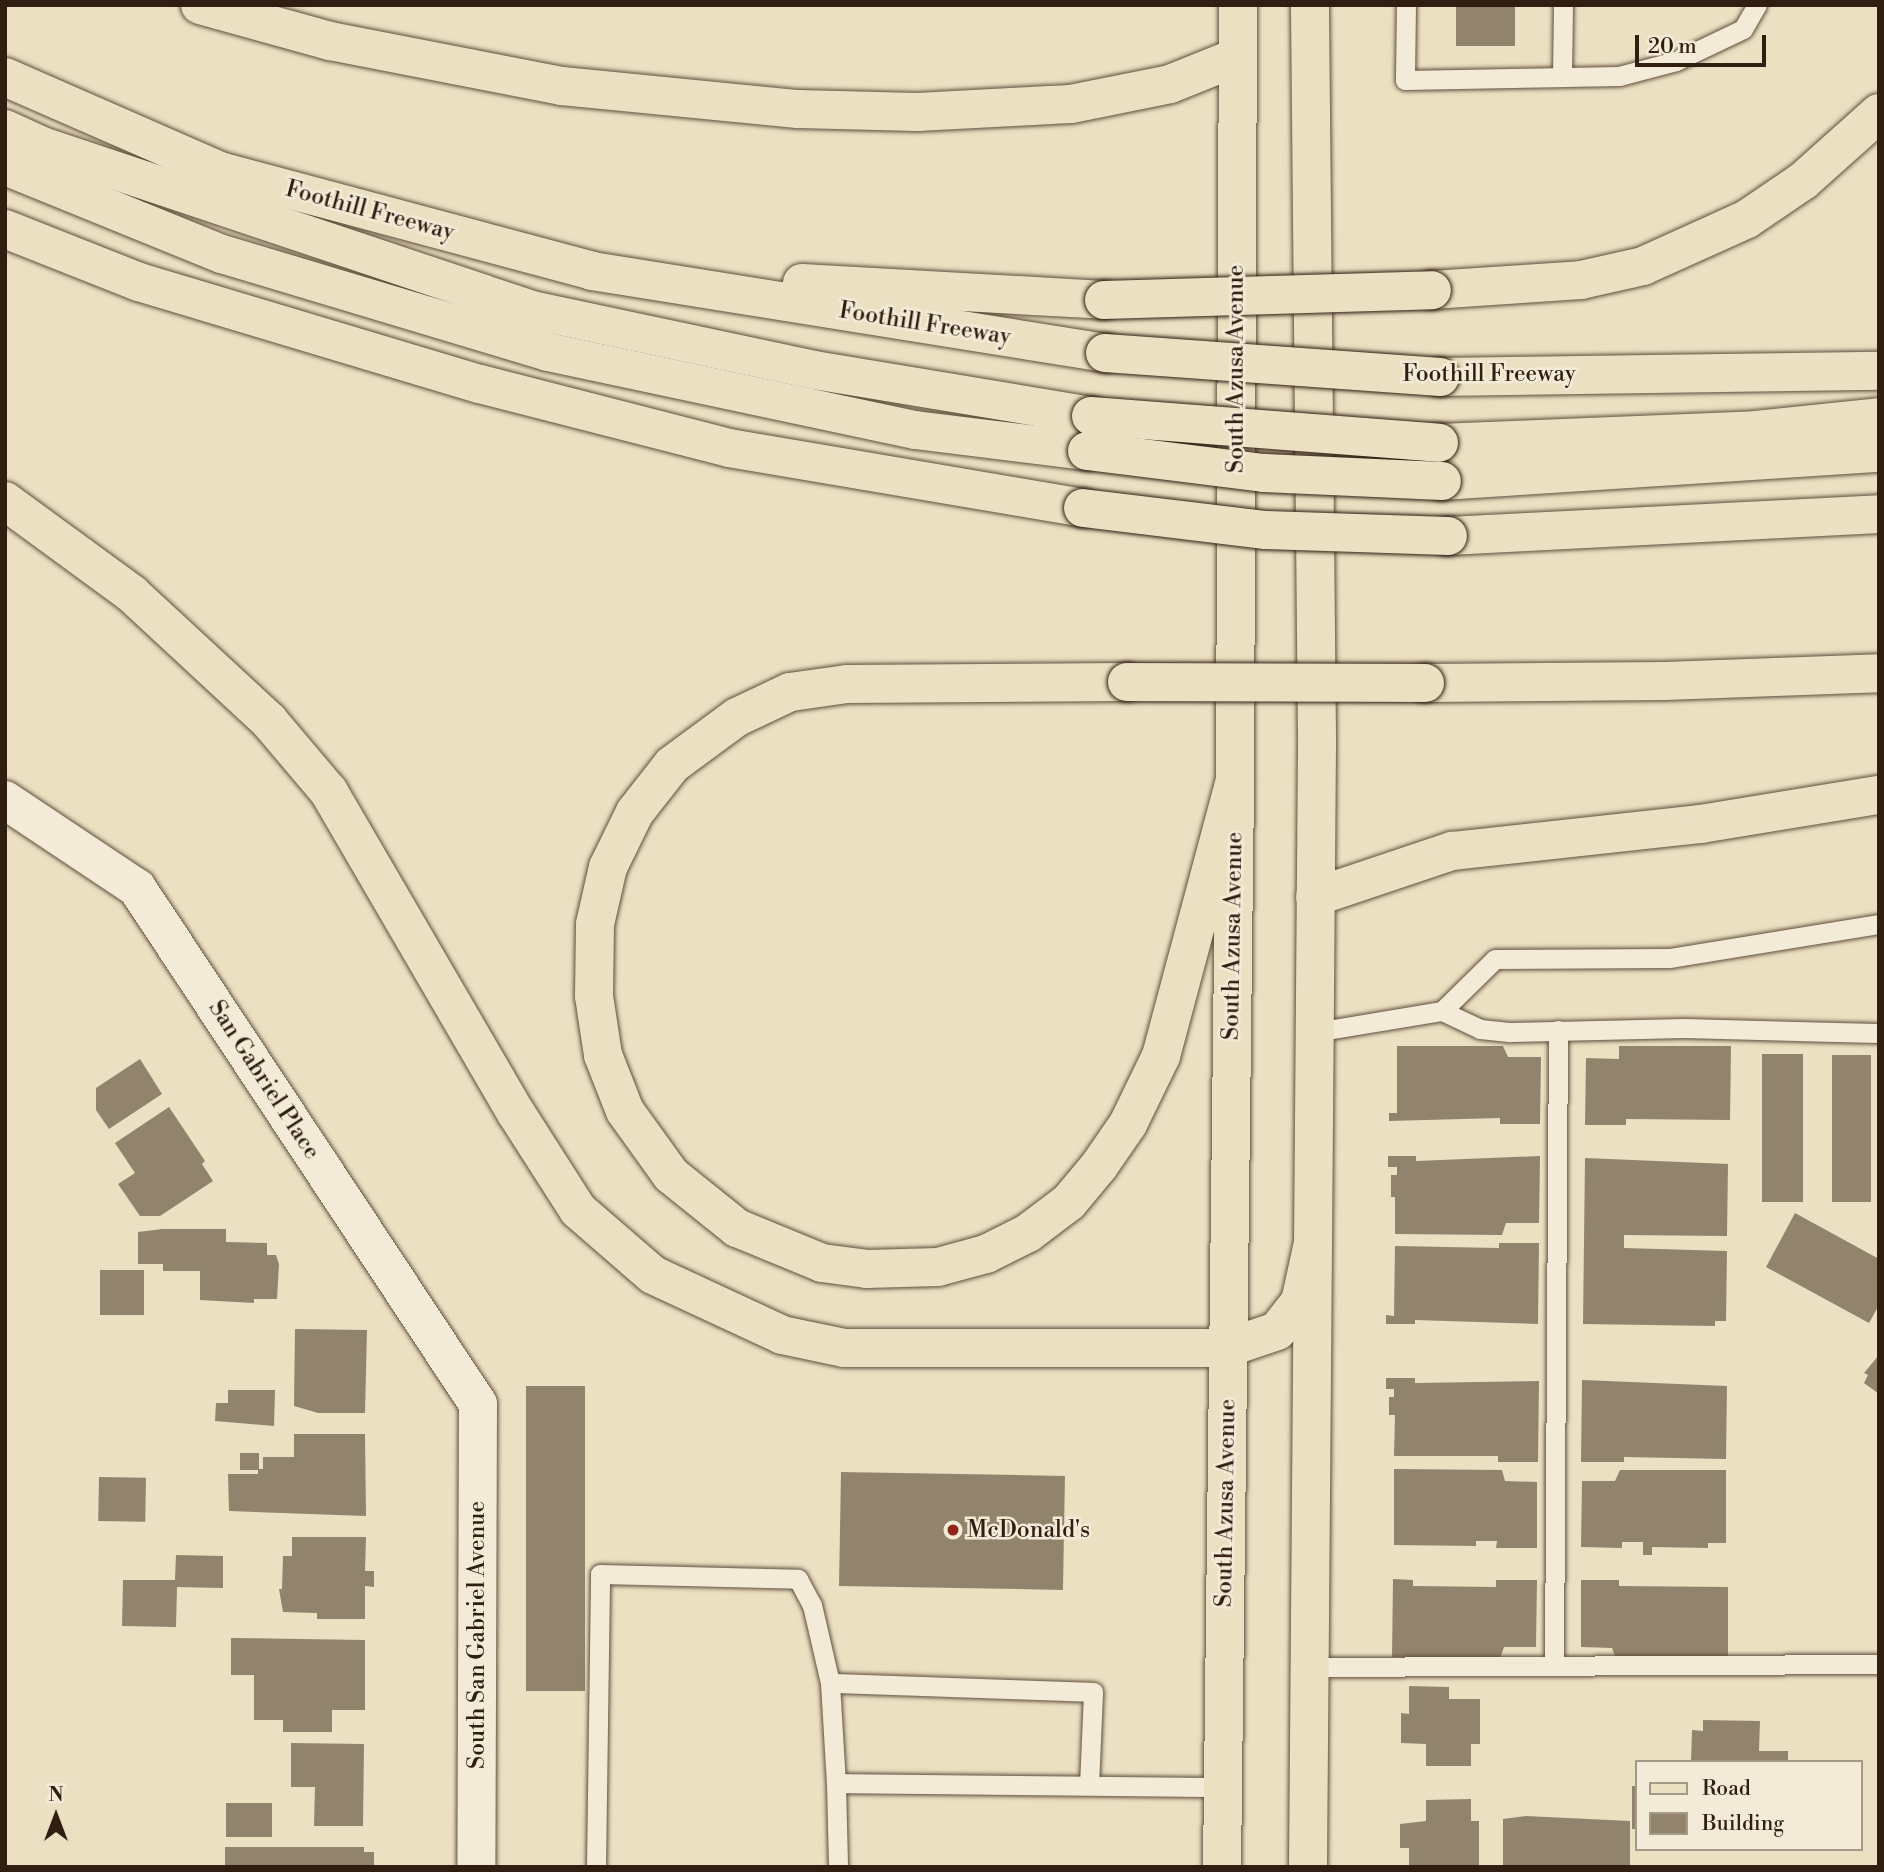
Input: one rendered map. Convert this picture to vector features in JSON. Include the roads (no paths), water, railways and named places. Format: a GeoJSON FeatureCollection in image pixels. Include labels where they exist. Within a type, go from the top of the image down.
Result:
{"type":"FeatureCollection","features":[{"type":"Feature","properties":{"kind":"main road"},"geometry":{"type":"LineString","coordinates":[[200,5],[330,41],[562,86],[797,109],[916,112],[1071,104],[1170,84],[1237,57]]}},
{"type":"Feature","properties":{"kind":"main road","name":"South Azusa Avenue"},"geometry":{"type":"LineString","coordinates":[[1222,1867],[1235,780],[1238,5]]}},
{"type":"Feature","properties":{"kind":"main road"},"geometry":{"type":"LineString","coordinates":[[1308,1867],[1315,1032],[1310,5]]}},
{"type":"Feature","properties":{"kind":"main road","name":"Foothill Freeway"},"geometry":{"type":"LineString","coordinates":[[5,77],[220,170],[592,271],[1105,353],[1440,377],[1879,371]]}},
{"type":"Feature","properties":{"kind":"main road"},"geometry":{"type":"LineString","coordinates":[[592,271],[1104,300],[1432,290],[1581,280],[1643,266],[1748,219],[1812,174],[1879,113]]}},
{"type":"Feature","properties":{"kind":"main road"},"geometry":{"type":"LineString","coordinates":[[5,129],[56,150],[532,310],[814,370],[1264,473],[1442,481],[1879,453]]}},
{"type":"Feature","properties":{"kind":"main road"},"geometry":{"type":"LineString","coordinates":[[5,166],[222,254],[548,352],[915,430],[1439,443],[1756,430],[1879,417]]}},
{"type":"Feature","properties":{"kind":"main road"},"geometry":{"type":"LineString","coordinates":[[5,229],[139,282],[480,384],[729,448],[1083,508],[1266,530],[1448,536],[1879,513]]}},
{"type":"Feature","properties":{"kind":"main road"},"geometry":{"type":"LineString","coordinates":[[5,501],[132,594],[270,721],[329,792],[516,1113],[578,1210],[653,1275],[782,1335],[844,1348],[1227,1348],[1277,1331],[1300,1302],[1313,1243]]}},
{"type":"Feature","properties":{"kind":"main road"},"geometry":{"type":"LineString","coordinates":[[1235,780],[1161,1056],[1128,1124],[1099,1166],[1069,1202],[1028,1233],[986,1254],[938,1267],[867,1269],[822,1263],[737,1228],[671,1175],[625,1111],[603,1055],[594,996],[595,924],[608,867],[635,812],[672,765],[737,717],[790,692],[847,684],[1665,681],[1879,673]]}},
{"type":"Feature","properties":{"kind":"main road"},"geometry":{"type":"LineString","coordinates":[[1315,897],[1452,851],[1701,824],[1879,795]]}},
{"type":"Feature","properties":{"kind":"street","name":"San Gabriel Place"},"geometry":{"type":"LineString","coordinates":[[5,800],[137,888],[478,1404]]}},
{"type":"Feature","properties":{"kind":"street","name":"South San Gabriel Avenue"},"geometry":{"type":"LineString","coordinates":[[476,1867],[478,1404]]}},
{"type":"Feature","properties":{"kind":"lane"},"geometry":{"type":"LineString","coordinates":[[1406,5],[1405,80],[1619,76],[1676,61],[1743,29],[1756,5]]}},
{"type":"Feature","properties":{"kind":"lane"},"geometry":{"type":"LineString","coordinates":[[1562,77],[1563,5]]}},
{"type":"Feature","properties":{"kind":"lane"},"geometry":{"type":"LineString","coordinates":[[1441,1011],[1495,959],[1669,958],[1879,924]]}},
{"type":"Feature","properties":{"kind":"lane"},"geometry":{"type":"LineString","coordinates":[[1315,1032],[1441,1011],[1480,1029],[1879,1033]]}},
{"type":"Feature","properties":{"kind":"lane"},"geometry":{"type":"LineString","coordinates":[[1554,1664],[1558,1030]]}},
{"type":"Feature","properties":{"kind":"lane"},"geometry":{"type":"LineString","coordinates":[[596,1867],[600,1574],[797,1579],[811,1605],[830,1683],[838,1867]]}},
{"type":"Feature","properties":{"kind":"lane"},"geometry":{"type":"LineString","coordinates":[[1310,1667],[1879,1664]]}},
{"type":"Feature","properties":{"kind":"lane"},"geometry":{"type":"LineString","coordinates":[[830,1683],[1093,1692],[1089,1785]]}},
{"type":"Feature","properties":{"kind":"lane"},"geometry":{"type":"LineString","coordinates":[[836,1783],[1222,1787]]}},
{"type":"Feature","properties":{"kind":"place","name":"McDonald's"},"geometry":{"type":"Point","coordinates":[953,1530]}}]}
